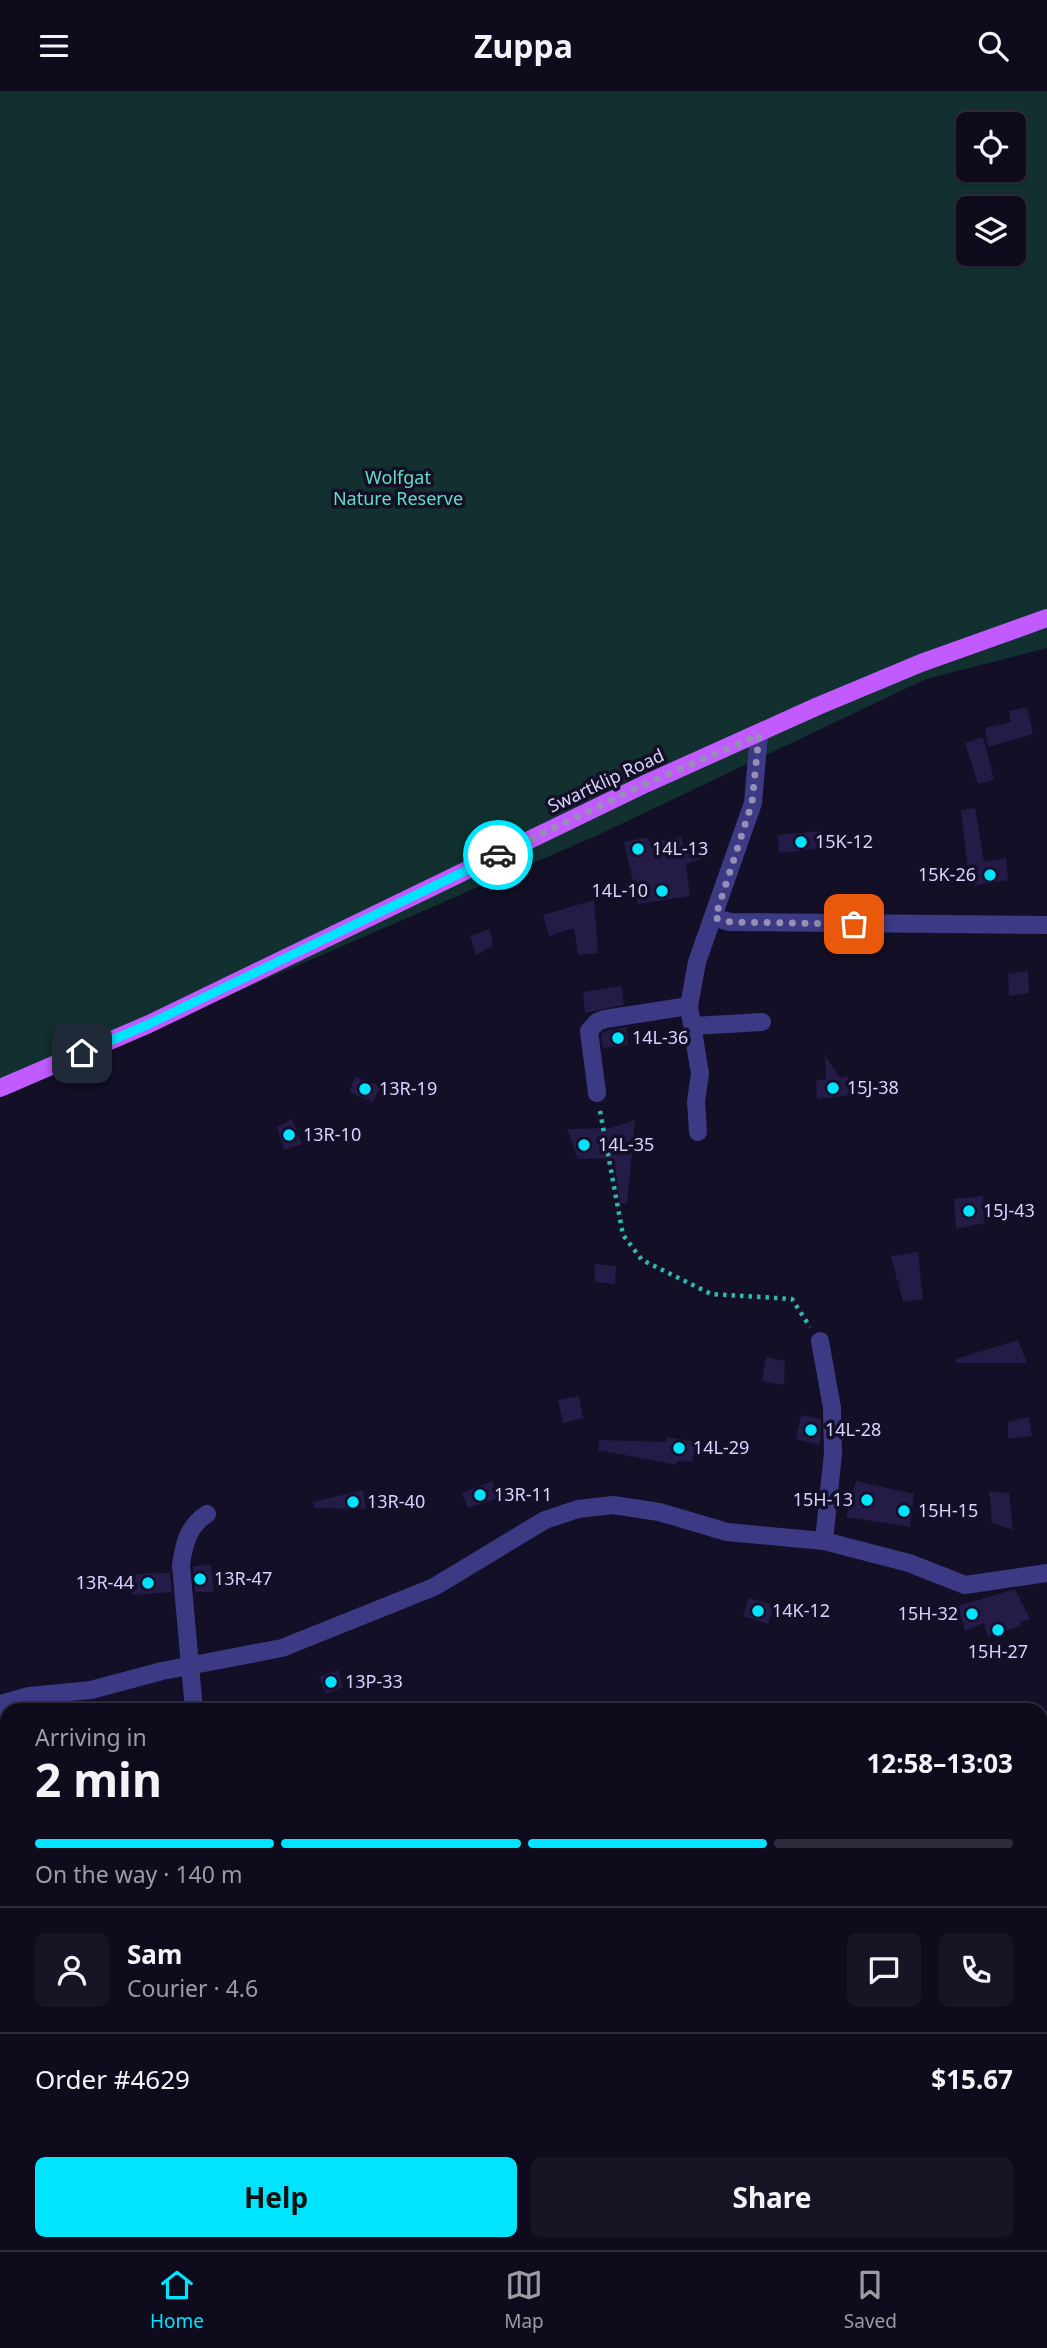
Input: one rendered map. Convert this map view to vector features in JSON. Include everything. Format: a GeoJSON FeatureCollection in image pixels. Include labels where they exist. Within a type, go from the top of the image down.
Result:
{"type":"FeatureCollection","features":[{"type":"Feature","properties":{"kind":"main road","name":"Swartklip Road"},"geometry":{"type":"LineString","coordinates":[[0,1088],[149,1024],[645,784],[759,735],[818,706],[921,663],[1047,618]]}},
{"type":"Feature","properties":{"kind":"street"},"geometry":{"type":"LineString","coordinates":[[698,1132],[696,1101],[700,1074],[689,1006],[697,962],[715,918],[752,803],[759,735]]}},
{"type":"Feature","properties":{"kind":"street"},"geometry":{"type":"LineString","coordinates":[[715,918],[730,922],[1047,925]]}},
{"type":"Feature","properties":{"kind":"street"},"geometry":{"type":"LineString","coordinates":[[597,1093],[589,1031],[593,1026],[605,1020],[689,1006]]}},
{"type":"Feature","properties":{"kind":"street"},"geometry":{"type":"LineString","coordinates":[[693,1026],[762,1022]]}},
{"type":"Feature","properties":{"kind":"street"},"geometry":{"type":"LineString","coordinates":[[820,1342],[832,1408],[833,1442],[824,1541]]}},
{"type":"Feature","properties":{"kind":"street"},"geometry":{"type":"LineString","coordinates":[[4,1703],[29,1696],[91,1690],[162,1671],[192,1668],[282,1648],[435,1587],[545,1520],[578,1509],[613,1505],[659,1512],[727,1532],[824,1541],[909,1563],[965,1585],[1047,1573]]}},
{"type":"Feature","properties":{"kind":"street"},"geometry":{"type":"LineString","coordinates":[[194,1703],[181,1565],[184,1543],[196,1521],[207,1514]]}},
{"type":"Feature","properties":{"kind":"path"},"geometry":{"type":"LineString","coordinates":[[597,1093],[623,1235],[642,1260],[711,1294],[792,1299],[820,1342]]}},
{"type":"Feature","properties":{"kind":"green space","name":"Wolfgat Nature Reserve"},"geometry":{"type":"Polygon","coordinates":[[[0,91],[1047,91],[1047,648],[926,679],[600,834],[0,1095],[0,91]]]}},
{"type":"Feature","properties":{"kind":"building"},"geometry":{"type":"Polygon","coordinates":[[[1027,707],[1033,734],[988,747],[985,728],[1011,722],[1009,711],[1027,707]]]}},
{"type":"Feature","properties":{"kind":"building"},"geometry":{"type":"Polygon","coordinates":[[[983,737],[994,780],[978,784],[965,743],[983,737]]]}},
{"type":"Feature","properties":{"kind":"building"},"geometry":{"type":"Polygon","coordinates":[[[975,808],[984,862],[1006,858],[1008,880],[975,885],[973,871],[968,872],[961,810],[975,808]]]}},
{"type":"Feature","properties":{"kind":"building","name":"15K-12"},"geometry":{"type":"Polygon","coordinates":[[[823,831],[824,848],[779,853],[778,835],[823,831]]]}},
{"type":"Feature","properties":{"kind":"building"},"geometry":{"type":"Polygon","coordinates":[[[648,837],[649,842],[681,837],[683,846],[707,839],[711,856],[686,864],[690,896],[638,904],[624,842],[648,837]]]}},
{"type":"Feature","properties":{"kind":"building"},"geometry":{"type":"Polygon","coordinates":[[[594,900],[598,953],[578,955],[574,928],[549,936],[543,915],[594,900]]]}},
{"type":"Feature","properties":{"kind":"building"},"geometry":{"type":"Polygon","coordinates":[[[490,929],[493,946],[476,955],[470,936],[490,929]]]}},
{"type":"Feature","properties":{"kind":"building"},"geometry":{"type":"Polygon","coordinates":[[[1028,971],[1029,993],[1009,996],[1008,974],[1028,971]]]}},
{"type":"Feature","properties":{"kind":"building"},"geometry":{"type":"Polygon","coordinates":[[[621,986],[624,1005],[585,1013],[583,992],[621,986]]]}},
{"type":"Feature","properties":{"kind":"building","name":"14L-36"},"geometry":{"type":"Polygon","coordinates":[[[626,1027],[628,1045],[603,1048],[601,1035],[604,1032],[626,1027]]]}},
{"type":"Feature","properties":{"kind":"building","name":"15J-38"},"geometry":{"type":"Polygon","coordinates":[[[825,1055],[840,1078],[848,1076],[850,1095],[817,1099],[816,1081],[826,1079],[825,1055]]]}},
{"type":"Feature","properties":{"kind":"building","name":"13R-19"},"geometry":{"type":"Polygon","coordinates":[[[355,1077],[381,1086],[373,1102],[349,1092],[355,1077]]]}},
{"type":"Feature","properties":{"kind":"building","name":"13R-10"},"geometry":{"type":"Polygon","coordinates":[[[292,1119],[302,1144],[284,1150],[277,1127],[292,1119]]]}},
{"type":"Feature","properties":{"kind":"building"},"geometry":{"type":"Polygon","coordinates":[[[635,1120],[627,1203],[620,1203],[614,1158],[578,1159],[567,1129],[611,1128],[635,1120]]]}},
{"type":"Feature","properties":{"kind":"building","name":"15J-43"},"geometry":{"type":"Polygon","coordinates":[[[983,1196],[984,1223],[956,1229],[954,1199],[983,1196]]]}},
{"type":"Feature","properties":{"kind":"building"},"geometry":{"type":"Polygon","coordinates":[[[918,1252],[923,1299],[903,1302],[898,1282],[901,1281],[897,1280],[891,1256],[918,1252]]]}},
{"type":"Feature","properties":{"kind":"building"},"geometry":{"type":"Polygon","coordinates":[[[595,1264],[616,1266],[615,1284],[595,1282],[595,1264]]]}},
{"type":"Feature","properties":{"kind":"building"},"geometry":{"type":"Polygon","coordinates":[[[1018,1340],[1027,1363],[956,1363],[956,1359],[1018,1340]]]}},
{"type":"Feature","properties":{"kind":"building"},"geometry":{"type":"Polygon","coordinates":[[[766,1357],[785,1361],[784,1385],[762,1381],[766,1357]]]}},
{"type":"Feature","properties":{"kind":"building"},"geometry":{"type":"Polygon","coordinates":[[[579,1396],[583,1418],[563,1423],[558,1400],[579,1396]]]}},
{"type":"Feature","properties":{"kind":"building","name":"14L-28"},"geometry":{"type":"Polygon","coordinates":[[[801,1415],[821,1419],[820,1445],[796,1439],[801,1415]]]}},
{"type":"Feature","properties":{"kind":"building"},"geometry":{"type":"Polygon","coordinates":[[[1029,1417],[1032,1436],[1008,1439],[1008,1422],[1029,1417]]]}},
{"type":"Feature","properties":{"kind":"building"},"geometry":{"type":"Polygon","coordinates":[[[667,1437],[696,1442],[692,1462],[677,1461],[677,1465],[598,1450],[599,1440],[666,1442],[667,1437]]]}},
{"type":"Feature","properties":{"kind":"building","name":"13R-11"},"geometry":{"type":"Polygon","coordinates":[[[492,1481],[498,1498],[468,1508],[462,1493],[492,1481]]]}},
{"type":"Feature","properties":{"kind":"building"},"geometry":{"type":"Polygon","coordinates":[[[856,1481],[914,1494],[910,1527],[846,1517],[856,1481]]]}},
{"type":"Feature","properties":{"kind":"building"},"geometry":{"type":"Polygon","coordinates":[[[363,1490],[366,1509],[314,1508],[313,1502],[363,1490]]]}},
{"type":"Feature","properties":{"kind":"building"},"geometry":{"type":"Polygon","coordinates":[[[989,1491],[1009,1493],[1013,1530],[992,1523],[989,1491]]]}},
{"type":"Feature","properties":{"kind":"building","name":"13R-47"},"geometry":{"type":"Polygon","coordinates":[[[211,1565],[214,1592],[195,1592],[193,1566],[211,1565]]]}},
{"type":"Feature","properties":{"kind":"building","name":"13R-44"},"geometry":{"type":"Polygon","coordinates":[[[170,1573],[172,1592],[132,1595],[131,1574],[170,1573]]]}},
{"type":"Feature","properties":{"kind":"building"},"geometry":{"type":"Polygon","coordinates":[[[1015,1589],[1030,1619],[1020,1622],[1022,1625],[988,1637],[984,1623],[965,1631],[958,1606],[1015,1589]]]}},
{"type":"Feature","properties":{"kind":"building","name":"14K-12"},"geometry":{"type":"Polygon","coordinates":[[[749,1598],[774,1605],[768,1624],[743,1616],[749,1598]]]}},
{"type":"Feature","properties":{"kind":"building","name":"13P-33"},"geometry":{"type":"Polygon","coordinates":[[[338,1670],[343,1687],[326,1694],[319,1677],[338,1670]]]}},
{"type":"Feature","properties":{"kind":"way so far"},"geometry":{"type":"LineString","coordinates":[[498,855],[645,784],[759,735],[752,803],[715,918],[730,922],[854,924]]}},
{"type":"Feature","properties":{"kind":"place","name":"15K-12"},"geometry":{"type":"Point","coordinates":[801,842]}},
{"type":"Feature","properties":{"kind":"place","name":"14L-13"},"geometry":{"type":"Point","coordinates":[638,849]}},
{"type":"Feature","properties":{"kind":"place","name":"15K-26"},"geometry":{"type":"Point","coordinates":[990,875]}},
{"type":"Feature","properties":{"kind":"place","name":"14L-10"},"geometry":{"type":"Point","coordinates":[662,891]}},
{"type":"Feature","properties":{"kind":"place","name":"14L-36"},"geometry":{"type":"Point","coordinates":[618,1038]}},
{"type":"Feature","properties":{"kind":"place","name":"15J-38"},"geometry":{"type":"Point","coordinates":[833,1088]}},
{"type":"Feature","properties":{"kind":"place","name":"13R-19"},"geometry":{"type":"Point","coordinates":[365,1089]}},
{"type":"Feature","properties":{"kind":"place","name":"13R-10"},"geometry":{"type":"Point","coordinates":[289,1135]}},
{"type":"Feature","properties":{"kind":"place","name":"14L-35"},"geometry":{"type":"Point","coordinates":[584,1145]}},
{"type":"Feature","properties":{"kind":"place","name":"15J-43"},"geometry":{"type":"Point","coordinates":[969,1211]}},
{"type":"Feature","properties":{"kind":"place","name":"14L-28"},"geometry":{"type":"Point","coordinates":[811,1430]}},
{"type":"Feature","properties":{"kind":"place","name":"14L-29"},"geometry":{"type":"Point","coordinates":[679,1448]}},
{"type":"Feature","properties":{"kind":"place","name":"13R-11"},"geometry":{"type":"Point","coordinates":[480,1495]}},
{"type":"Feature","properties":{"kind":"place","name":"15H-13"},"geometry":{"type":"Point","coordinates":[867,1500]}},
{"type":"Feature","properties":{"kind":"place","name":"13R-40"},"geometry":{"type":"Point","coordinates":[353,1502]}},
{"type":"Feature","properties":{"kind":"place","name":"15H-15"},"geometry":{"type":"Point","coordinates":[904,1511]}},
{"type":"Feature","properties":{"kind":"place","name":"13R-47"},"geometry":{"type":"Point","coordinates":[200,1579]}},
{"type":"Feature","properties":{"kind":"place","name":"13R-44"},"geometry":{"type":"Point","coordinates":[148,1583]}},
{"type":"Feature","properties":{"kind":"place","name":"14K-12"},"geometry":{"type":"Point","coordinates":[758,1611]}},
{"type":"Feature","properties":{"kind":"place","name":"15H-32"},"geometry":{"type":"Point","coordinates":[972,1614]}},
{"type":"Feature","properties":{"kind":"place","name":"15H-27"},"geometry":{"type":"Point","coordinates":[998,1630]}},
{"type":"Feature","properties":{"kind":"place","name":"13P-33"},"geometry":{"type":"Point","coordinates":[331,1682]}},
{"type":"Feature","properties":{"kind":"route"},"geometry":{"type":"LineString","coordinates":[[82,1053],[149,1024],[498,855]]}}]}
